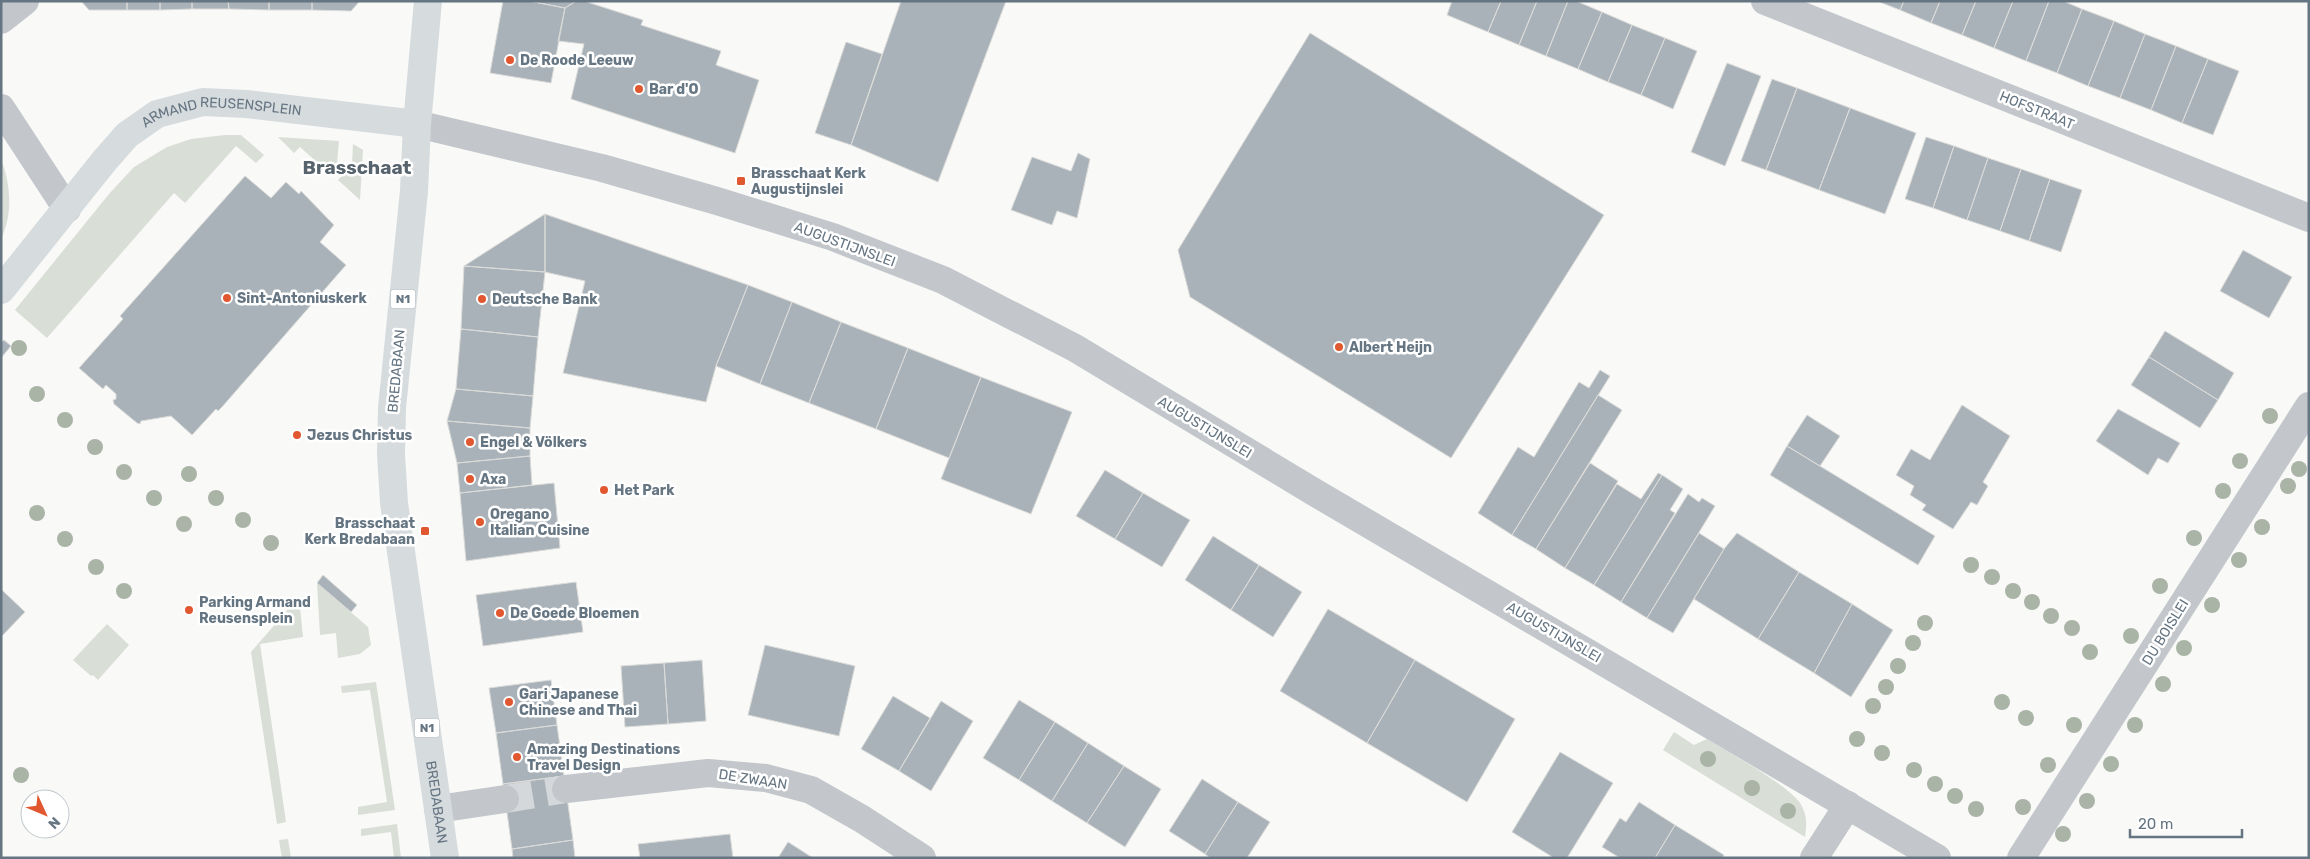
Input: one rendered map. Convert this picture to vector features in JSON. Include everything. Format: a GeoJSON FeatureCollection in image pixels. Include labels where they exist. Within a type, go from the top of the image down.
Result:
{"type":"FeatureCollection","features":[{"type":"Feature","properties":{"kind":"main road","name":"BREDABAAN"},"geometry":{"type":"LineString","coordinates":[[428,1],[417,124],[414,191],[392,408],[391,454],[396,512],[445,858]]}},
{"type":"Feature","properties":{"kind":"main road","name":"ARMAND REUSENSPLEIN"},"geometry":{"type":"LineString","coordinates":[[1,290],[104,160],[127,135],[157,114],[203,102],[274,107],[417,124]]}},
{"type":"Feature","properties":{"kind":"street"},"geometry":{"type":"LineString","coordinates":[[1,20],[25,1]]}},
{"type":"Feature","properties":{"kind":"street","name":"HOFSTRAAT"},"geometry":{"type":"LineString","coordinates":[[1765,1],[2309,218]]}},
{"type":"Feature","properties":{"kind":"street"},"geometry":{"type":"LineString","coordinates":[[1,108],[67,209]]}},
{"type":"Feature","properties":{"kind":"street","name":"AUGUSTIJNSLEI"},"geometry":{"type":"LineString","coordinates":[[417,124],[602,168],[700,196],[833,237],[943,280],[1074,348],[1322,497],[1848,804],[1937,858]]}},
{"type":"Feature","properties":{"kind":"street","name":"DU BOISLEI"},"geometry":{"type":"LineString","coordinates":[[2021,858],[2309,406]]}},
{"type":"Feature","properties":{"kind":"street","name":"DE ZWAAN"},"geometry":{"type":"LineString","coordinates":[[566,789],[708,773],[766,778],[811,790],[862,819],[922,858]]}},
{"type":"Feature","properties":{"kind":"street"},"geometry":{"type":"LineString","coordinates":[[438,809],[505,799]]}},
{"type":"Feature","properties":{"kind":"street"},"geometry":{"type":"LineString","coordinates":[[1814,858],[1848,804]]}},
{"type":"Feature","properties":{"kind":"shaded area"},"geometry":{"type":"Polygon","coordinates":[[[241,135],[264,155],[256,163],[236,146],[185,203],[174,193],[47,338],[15,310],[109,194],[134,167],[167,147],[191,139],[241,135]]]}},
{"type":"Feature","properties":{"kind":"shaded area"},"geometry":{"type":"Polygon","coordinates":[[[278,137],[339,141],[337,164],[329,173],[300,147],[294,153],[278,137]]]}},
{"type":"Feature","properties":{"kind":"shaded area"},"geometry":{"type":"Polygon","coordinates":[[[353,144],[363,150],[360,200],[338,180],[352,165],[353,144]]]}},
{"type":"Feature","properties":{"kind":"shaded area"},"geometry":{"type":"Polygon","coordinates":[[[1,159],[9,189],[9,210],[1,239],[1,159]]]}},
{"type":"Feature","properties":{"kind":"shaded area"},"geometry":{"type":"Polygon","coordinates":[[[317,583],[368,627],[371,645],[360,654],[338,658],[336,633],[320,635],[317,583]]]}},
{"type":"Feature","properties":{"kind":"shaded area"},"geometry":{"type":"Polygon","coordinates":[[[299,597],[303,637],[260,644],[286,822],[277,824],[251,652],[299,597]]]}},
{"type":"Feature","properties":{"kind":"shaded area"},"geometry":{"type":"Polygon","coordinates":[[[107,624],[129,645],[98,680],[73,660],[107,624]]]}},
{"type":"Feature","properties":{"kind":"shaded area"},"geometry":{"type":"Polygon","coordinates":[[[376,682],[395,810],[358,815],[358,807],[387,802],[370,690],[342,693],[341,686],[376,682]]]}},
{"type":"Feature","properties":{"kind":"shaded area"},"geometry":{"type":"Polygon","coordinates":[[[1674,732],[1694,745],[1707,739],[1757,769],[1793,795],[1804,811],[1806,819],[1805,837],[1663,750],[1674,732]]]}},
{"type":"Feature","properties":{"kind":"shaded area"},"geometry":{"type":"Polygon","coordinates":[[[397,824],[401,858],[394,858],[391,832],[361,836],[361,829],[397,824]]]}},
{"type":"Feature","properties":{"kind":"shaded area"},"geometry":{"type":"Polygon","coordinates":[[[288,839],[291,858],[282,858],[279,840],[288,839]]]}},
{"type":"Feature","properties":{"kind":"building"},"geometry":{"type":"Polygon","coordinates":[[[81,1],[127,1],[127,10],[89,10],[81,1]]]}},
{"type":"Feature","properties":{"kind":"building"},"geometry":{"type":"Polygon","coordinates":[[[127,1],[160,1],[160,10],[127,10],[127,1]]]}},
{"type":"Feature","properties":{"kind":"building"},"geometry":{"type":"Polygon","coordinates":[[[160,1],[192,1],[192,9],[160,10],[160,1]]]}},
{"type":"Feature","properties":{"kind":"building"},"geometry":{"type":"Polygon","coordinates":[[[192,1],[228,1],[229,9],[192,9],[192,1]]]}},
{"type":"Feature","properties":{"kind":"building"},"geometry":{"type":"Polygon","coordinates":[[[228,1],[269,1],[269,10],[229,9],[228,1]]]}},
{"type":"Feature","properties":{"kind":"building"},"geometry":{"type":"Polygon","coordinates":[[[269,1],[312,1],[312,10],[269,10],[269,1]]]}},
{"type":"Feature","properties":{"kind":"building"},"geometry":{"type":"Polygon","coordinates":[[[312,1],[360,1],[351,11],[312,10],[312,1]]]}},
{"type":"Feature","properties":{"kind":"building"},"geometry":{"type":"Polygon","coordinates":[[[503,1],[529,1],[565,8],[551,83],[490,73],[503,1]]]}},
{"type":"Feature","properties":{"kind":"building"},"geometry":{"type":"Polygon","coordinates":[[[529,1],[576,1],[565,8],[529,1]]]}},
{"type":"Feature","properties":{"kind":"building"},"geometry":{"type":"Polygon","coordinates":[[[576,1],[584,1],[643,20],[641,25],[721,51],[716,65],[759,80],[735,153],[571,99],[584,44],[558,41],[565,8],[576,1]]]}},
{"type":"Feature","properties":{"kind":"building"},"geometry":{"type":"Polygon","coordinates":[[[901,1],[1006,1],[938,182],[851,145],[901,1]]]}},
{"type":"Feature","properties":{"kind":"building"},"geometry":{"type":"Polygon","coordinates":[[[1452,1],[1501,1],[1488,32],[1447,15],[1452,1]]]}},
{"type":"Feature","properties":{"kind":"building"},"geometry":{"type":"Polygon","coordinates":[[[1501,1],[1537,1],[1519,45],[1488,32],[1501,1]]]}},
{"type":"Feature","properties":{"kind":"building"},"geometry":{"type":"Polygon","coordinates":[[[1537,1],[1568,1],[1546,56],[1519,45],[1537,1]]]}},
{"type":"Feature","properties":{"kind":"building"},"geometry":{"type":"Polygon","coordinates":[[[1568,1],[1576,1],[1602,12],[1578,69],[1546,56],[1568,1]]]}},
{"type":"Feature","properties":{"kind":"building"},"geometry":{"type":"Polygon","coordinates":[[[1877,1],[1904,1],[1900,10],[1877,1]]]}},
{"type":"Feature","properties":{"kind":"building"},"geometry":{"type":"Polygon","coordinates":[[[1904,1],[1940,1],[1931,23],[1900,10],[1904,1]]]}},
{"type":"Feature","properties":{"kind":"building"},"geometry":{"type":"Polygon","coordinates":[[[1940,1],[1976,1],[1962,35],[1931,23],[1940,1]]]}},
{"type":"Feature","properties":{"kind":"building"},"geometry":{"type":"Polygon","coordinates":[[[1976,1],[2013,1],[1994,48],[1962,35],[1976,1]]]}},
{"type":"Feature","properties":{"kind":"building"},"geometry":{"type":"Polygon","coordinates":[[[2013,1],[2049,1],[2026,61],[1994,48],[2013,1]]]}},
{"type":"Feature","properties":{"kind":"building"},"geometry":{"type":"Polygon","coordinates":[[[2049,1],[2063,1],[2082,9],[2057,73],[2026,61],[2049,1]]]}},
{"type":"Feature","properties":{"kind":"building"},"geometry":{"type":"Polygon","coordinates":[[[2082,9],[2114,21],[2088,86],[2057,73],[2082,9]]]}},
{"type":"Feature","properties":{"kind":"building"},"geometry":{"type":"Polygon","coordinates":[[[1602,12],[1632,25],[1608,82],[1578,69],[1602,12]]]}},
{"type":"Feature","properties":{"kind":"building"},"geometry":{"type":"Polygon","coordinates":[[[2114,21],[2145,34],[2120,98],[2088,86],[2114,21]]]}},
{"type":"Feature","properties":{"kind":"building"},"geometry":{"type":"Polygon","coordinates":[[[1632,25],[1665,38],[1641,95],[1608,82],[1632,25]]]}},
{"type":"Feature","properties":{"kind":"building"},"geometry":{"type":"Polygon","coordinates":[[[1310,33],[1604,215],[1451,458],[1190,297],[1178,250],[1310,33]]]}},
{"type":"Feature","properties":{"kind":"building"},"geometry":{"type":"Polygon","coordinates":[[[2145,34],[2176,46],[2151,110],[2120,98],[2145,34]]]}},
{"type":"Feature","properties":{"kind":"building"},"geometry":{"type":"Polygon","coordinates":[[[1665,38],[1697,51],[1673,109],[1641,95],[1665,38]]]}},
{"type":"Feature","properties":{"kind":"building"},"geometry":{"type":"Polygon","coordinates":[[[846,42],[882,54],[851,145],[815,133],[846,42]]]}},
{"type":"Feature","properties":{"kind":"building"},"geometry":{"type":"Polygon","coordinates":[[[2176,46],[2208,59],[2182,123],[2151,110],[2176,46]]]}},
{"type":"Feature","properties":{"kind":"building"},"geometry":{"type":"Polygon","coordinates":[[[2208,59],[2239,71],[2213,135],[2182,123],[2208,59]]]}},
{"type":"Feature","properties":{"kind":"building"},"geometry":{"type":"Polygon","coordinates":[[[1727,63],[1761,76],[1725,166],[1691,152],[1727,63]]]}},
{"type":"Feature","properties":{"kind":"building"},"geometry":{"type":"Polygon","coordinates":[[[1772,79],[1797,88],[1766,170],[1741,161],[1772,79]]]}},
{"type":"Feature","properties":{"kind":"building"},"geometry":{"type":"Polygon","coordinates":[[[1797,88],[1850,108],[1819,190],[1766,170],[1797,88]]]}},
{"type":"Feature","properties":{"kind":"building"},"geometry":{"type":"Polygon","coordinates":[[[1850,108],[1916,133],[1885,214],[1819,190],[1850,108]]]}},
{"type":"Feature","properties":{"kind":"building"},"geometry":{"type":"Polygon","coordinates":[[[1926,137],[1954,146],[1933,208],[1905,199],[1926,137]]]}},
{"type":"Feature","properties":{"kind":"building"},"geometry":{"type":"Polygon","coordinates":[[[1954,146],[1988,158],[1967,220],[1933,208],[1954,146]]]}},
{"type":"Feature","properties":{"kind":"building"},"geometry":{"type":"Polygon","coordinates":[[[1078,153],[1090,159],[1077,218],[1057,211],[1052,225],[1011,210],[1032,157],[1071,171],[1078,153]]]}},
{"type":"Feature","properties":{"kind":"building"},"geometry":{"type":"Polygon","coordinates":[[[1988,158],[2021,169],[2000,231],[1967,220],[1988,158]]]}},
{"type":"Feature","properties":{"kind":"building"},"geometry":{"type":"Polygon","coordinates":[[[2021,169],[2050,179],[2029,241],[2000,231],[2021,169]]]}},
{"type":"Feature","properties":{"kind":"building","name":"Sint-Antoniuskerk"},"geometry":{"type":"Polygon","coordinates":[[[245,176],[271,198],[286,182],[299,194],[301,191],[334,225],[320,242],[346,265],[222,407],[218,411],[216,409],[192,435],[171,416],[141,421],[140,424],[137,423],[114,404],[113,400],[116,399],[116,394],[106,385],[103,389],[79,368],[123,319],[120,316],[245,176]]]}},
{"type":"Feature","properties":{"kind":"building"},"geometry":{"type":"Polygon","coordinates":[[[2050,179],[2082,190],[2061,252],[2029,241],[2050,179]]]}},
{"type":"Feature","properties":{"kind":"building"},"geometry":{"type":"Polygon","coordinates":[[[545,214],[545,272],[464,266],[545,214]]]}},
{"type":"Feature","properties":{"kind":"building"},"geometry":{"type":"Polygon","coordinates":[[[545,214],[748,285],[716,366],[706,402],[563,373],[585,281],[545,272],[545,214]]]}},
{"type":"Feature","properties":{"kind":"building"},"geometry":{"type":"Polygon","coordinates":[[[2243,250],[2292,277],[2269,318],[2220,291],[2243,250]]]}},
{"type":"Feature","properties":{"kind":"building"},"geometry":{"type":"Polygon","coordinates":[[[464,266],[545,272],[538,337],[461,329],[464,266]]]}},
{"type":"Feature","properties":{"kind":"building"},"geometry":{"type":"Polygon","coordinates":[[[748,285],[792,302],[760,384],[716,366],[748,285]]]}},
{"type":"Feature","properties":{"kind":"building"},"geometry":{"type":"Polygon","coordinates":[[[792,302],[841,322],[809,403],[760,384],[792,302]]]}},
{"type":"Feature","properties":{"kind":"building"},"geometry":{"type":"Polygon","coordinates":[[[841,322],[908,348],[876,429],[809,403],[841,322]]]}},
{"type":"Feature","properties":{"kind":"building"},"geometry":{"type":"Polygon","coordinates":[[[461,329],[538,337],[533,396],[456,389],[461,329]]]}},
{"type":"Feature","properties":{"kind":"building"},"geometry":{"type":"Polygon","coordinates":[[[2165,331],[2234,373],[2218,400],[2149,357],[2165,331]]]}},
{"type":"Feature","properties":{"kind":"building"},"geometry":{"type":"Polygon","coordinates":[[[4,340],[11,346],[1,358],[1,343],[4,340]]]}},
{"type":"Feature","properties":{"kind":"building"},"geometry":{"type":"Polygon","coordinates":[[[908,348],[981,377],[949,458],[876,429],[908,348]]]}},
{"type":"Feature","properties":{"kind":"building"},"geometry":{"type":"Polygon","coordinates":[[[2149,357],[2218,400],[2200,428],[2131,385],[2149,357]]]}},
{"type":"Feature","properties":{"kind":"building"},"geometry":{"type":"Polygon","coordinates":[[[1600,370],[1610,376],[1512,535],[1478,513],[1518,447],[1534,457],[1579,382],[1589,388],[1600,370]]]}},
{"type":"Feature","properties":{"kind":"building"},"geometry":{"type":"Polygon","coordinates":[[[981,377],[1072,412],[1031,514],[941,479],[981,377]]]}},
{"type":"Feature","properties":{"kind":"building"},"geometry":{"type":"Polygon","coordinates":[[[456,389],[533,396],[530,428],[447,421],[456,389]]]}},
{"type":"Feature","properties":{"kind":"building"},"geometry":{"type":"Polygon","coordinates":[[[1598,395],[1622,410],[1536,549],[1512,535],[1598,395]]]}},
{"type":"Feature","properties":{"kind":"building"},"geometry":{"type":"Polygon","coordinates":[[[1962,405],[2010,436],[1983,482],[1988,486],[1977,505],[1971,502],[1953,529],[1922,510],[1926,505],[1910,495],[1914,486],[1896,475],[1911,449],[1930,460],[1962,405]]]}},
{"type":"Feature","properties":{"kind":"building"},"geometry":{"type":"Polygon","coordinates":[[[2118,409],[2180,443],[2168,463],[2158,458],[2148,475],[2096,441],[2118,409]]]}},
{"type":"Feature","properties":{"kind":"building"},"geometry":{"type":"Polygon","coordinates":[[[1807,415],[1840,436],[1820,466],[1787,446],[1807,415]]]}},
{"type":"Feature","properties":{"kind":"building"},"geometry":{"type":"Polygon","coordinates":[[[447,421],[530,428],[530,456],[457,463],[447,421]]]}},
{"type":"Feature","properties":{"kind":"building"},"geometry":{"type":"Polygon","coordinates":[[[1787,446],[1935,536],[1918,565],[1770,475],[1787,446]]]}},
{"type":"Feature","properties":{"kind":"building"},"geometry":{"type":"Polygon","coordinates":[[[530,456],[532,485],[460,493],[457,463],[530,456]]]}},
{"type":"Feature","properties":{"kind":"building"},"geometry":{"type":"Polygon","coordinates":[[[1590,463],[1618,481],[1565,568],[1536,549],[1590,463]]]}},
{"type":"Feature","properties":{"kind":"building"},"geometry":{"type":"Polygon","coordinates":[[[1105,470],[1143,493],[1115,539],[1076,516],[1105,470]]]}},
{"type":"Feature","properties":{"kind":"building"},"geometry":{"type":"Polygon","coordinates":[[[1658,473],[1662,475],[1594,585],[1565,568],[1617,484],[1641,499],[1658,473]]]}},
{"type":"Feature","properties":{"kind":"building"},"geometry":{"type":"Polygon","coordinates":[[[1662,475],[1683,489],[1670,510],[1675,513],[1621,602],[1594,585],[1662,475]]]}},
{"type":"Feature","properties":{"kind":"building"},"geometry":{"type":"Polygon","coordinates":[[[554,483],[560,548],[466,561],[460,493],[554,483]]]}},
{"type":"Feature","properties":{"kind":"building"},"geometry":{"type":"Polygon","coordinates":[[[1143,493],[1190,520],[1162,567],[1115,539],[1143,493]]]}},
{"type":"Feature","properties":{"kind":"building"},"geometry":{"type":"Polygon","coordinates":[[[1688,494],[1699,502],[1702,498],[1715,506],[1647,618],[1621,602],[1688,494]]]}},
{"type":"Feature","properties":{"kind":"building"},"geometry":{"type":"Polygon","coordinates":[[[1699,533],[1724,549],[1673,633],[1647,618],[1699,533]]]}},
{"type":"Feature","properties":{"kind":"building"},"geometry":{"type":"Polygon","coordinates":[[[1737,533],[1799,572],[1758,639],[1694,599],[1724,549],[1737,533]]]}},
{"type":"Feature","properties":{"kind":"building"},"geometry":{"type":"Polygon","coordinates":[[[1213,536],[1259,565],[1231,610],[1185,580],[1213,536]]]}},
{"type":"Feature","properties":{"kind":"building"},"geometry":{"type":"Polygon","coordinates":[[[1259,565],[1302,592],[1273,637],[1231,610],[1259,565]]]}},
{"type":"Feature","properties":{"kind":"building"},"geometry":{"type":"Polygon","coordinates":[[[1799,572],[1852,604],[1814,673],[1758,639],[1799,572]]]}},
{"type":"Feature","properties":{"kind":"building"},"geometry":{"type":"Polygon","coordinates":[[[323,575],[357,605],[351,612],[317,583],[323,575]]]}},
{"type":"Feature","properties":{"kind":"building"},"geometry":{"type":"Polygon","coordinates":[[[576,582],[583,632],[483,646],[476,595],[576,582]]]}},
{"type":"Feature","properties":{"kind":"building"},"geometry":{"type":"Polygon","coordinates":[[[1,589],[25,612],[1,637],[1,589]]]}},
{"type":"Feature","properties":{"kind":"building"},"geometry":{"type":"Polygon","coordinates":[[[1852,604],[1893,630],[1851,697],[1814,673],[1852,604]]]}},
{"type":"Feature","properties":{"kind":"building"},"geometry":{"type":"Polygon","coordinates":[[[1328,609],[1415,660],[1367,743],[1280,691],[1328,609]]]}},
{"type":"Feature","properties":{"kind":"building"},"geometry":{"type":"Polygon","coordinates":[[[765,645],[855,666],[839,736],[748,715],[765,645]]]}},
{"type":"Feature","properties":{"kind":"building"},"geometry":{"type":"Polygon","coordinates":[[[702,660],[706,721],[668,724],[664,663],[702,660]]]}},
{"type":"Feature","properties":{"kind":"building"},"geometry":{"type":"Polygon","coordinates":[[[1415,660],[1515,719],[1467,802],[1367,743],[1415,660]]]}},
{"type":"Feature","properties":{"kind":"building"},"geometry":{"type":"Polygon","coordinates":[[[664,663],[668,724],[625,727],[621,666],[664,663]]]}},
{"type":"Feature","properties":{"kind":"building"},"geometry":{"type":"Polygon","coordinates":[[[551,680],[557,725],[496,733],[489,688],[551,680]]]}},
{"type":"Feature","properties":{"kind":"building"},"geometry":{"type":"Polygon","coordinates":[[[893,696],[930,718],[899,771],[861,749],[893,696]]]}},
{"type":"Feature","properties":{"kind":"building"},"geometry":{"type":"Polygon","coordinates":[[[1019,700],[1055,722],[1019,780],[983,758],[1019,700]]]}},
{"type":"Feature","properties":{"kind":"building"},"geometry":{"type":"Polygon","coordinates":[[[941,701],[973,721],[931,791],[899,771],[941,701]]]}},
{"type":"Feature","properties":{"kind":"building"},"geometry":{"type":"Polygon","coordinates":[[[1055,722],[1088,743],[1052,801],[1019,780],[1055,722]]]}},
{"type":"Feature","properties":{"kind":"building"},"geometry":{"type":"Polygon","coordinates":[[[557,725],[564,776],[503,784],[496,733],[557,725]]]}},
{"type":"Feature","properties":{"kind":"building"},"geometry":{"type":"Polygon","coordinates":[[[1088,743],[1124,766],[1087,823],[1052,801],[1088,743]]]}},
{"type":"Feature","properties":{"kind":"building"},"geometry":{"type":"Polygon","coordinates":[[[1560,752],[1613,783],[1567,858],[1554,858],[1512,832],[1560,752]]]}},
{"type":"Feature","properties":{"kind":"building"},"geometry":{"type":"Polygon","coordinates":[[[1124,766],[1161,789],[1125,847],[1087,823],[1124,766]]]}},
{"type":"Feature","properties":{"kind":"building"},"geometry":{"type":"Polygon","coordinates":[[[564,776],[573,840],[512,849],[503,784],[564,776]]]}},
{"type":"Feature","properties":{"kind":"building"},"geometry":{"type":"Polygon","coordinates":[[[1202,779],[1238,802],[1205,854],[1169,831],[1202,779]]]}},
{"type":"Feature","properties":{"kind":"building"},"geometry":{"type":"Polygon","coordinates":[[[1238,802],[1270,822],[1247,858],[1210,858],[1205,854],[1238,802]]]}},
{"type":"Feature","properties":{"kind":"building"},"geometry":{"type":"Polygon","coordinates":[[[1639,802],[1675,825],[1655,858],[1620,858],[1602,847],[1620,818],[1626,822],[1639,802]]]}},
{"type":"Feature","properties":{"kind":"building"},"geometry":{"type":"Polygon","coordinates":[[[1675,825],[1724,855],[1722,858],[1655,858],[1675,825]]]}},
{"type":"Feature","properties":{"kind":"building"},"geometry":{"type":"Polygon","coordinates":[[[730,834],[733,858],[640,858],[638,844],[730,834]]]}},
{"type":"Feature","properties":{"kind":"building"},"geometry":{"type":"Polygon","coordinates":[[[573,840],[575,858],[513,858],[512,849],[573,840]]]}},
{"type":"Feature","properties":{"kind":"building"},"geometry":{"type":"Polygon","coordinates":[[[788,842],[813,858],[778,858],[788,842]]]}},
{"type":"Feature","properties":{"kind":"tunnel"},"geometry":{"type":"LineString","coordinates":[[505,799],[566,789]]}},
{"type":"Feature","properties":{"kind":"place","name":"De Roode Leeuw"},"geometry":{"type":"Point","coordinates":[510,60]}},
{"type":"Feature","properties":{"kind":"place","name":"Bar d'O"},"geometry":{"type":"Point","coordinates":[639,89]}},
{"type":"Feature","properties":{"kind":"place","name":"Brasschaat Kerk Augustijnslei"},"geometry":{"type":"Point","coordinates":[741,181]}},
{"type":"Feature","properties":{"kind":"place","name":"Sint-Antoniuskerk"},"geometry":{"type":"Point","coordinates":[227,298]}},
{"type":"Feature","properties":{"kind":"place","name":"Deutsche Bank"},"geometry":{"type":"Point","coordinates":[482,299]}},
{"type":"Feature","properties":{"kind":"place","name":"Albert Heijn"},"geometry":{"type":"Point","coordinates":[1339,347]}},
{"type":"Feature","properties":{"kind":"place","name":"Jezus Christus"},"geometry":{"type":"Point","coordinates":[297,435]}},
{"type":"Feature","properties":{"kind":"place","name":"Engel & Völkers"},"geometry":{"type":"Point","coordinates":[470,442]}},
{"type":"Feature","properties":{"kind":"place","name":"Axa"},"geometry":{"type":"Point","coordinates":[470,479]}},
{"type":"Feature","properties":{"kind":"place","name":"Het Park"},"geometry":{"type":"Point","coordinates":[604,490]}},
{"type":"Feature","properties":{"kind":"place","name":"Oregano Italian Cuisine"},"geometry":{"type":"Point","coordinates":[480,522]}},
{"type":"Feature","properties":{"kind":"place","name":"Brasschaat Kerk Bredabaan"},"geometry":{"type":"Point","coordinates":[425,531]}},
{"type":"Feature","properties":{"kind":"place","name":"Parking Armand Reusensplein"},"geometry":{"type":"Point","coordinates":[189,610]}},
{"type":"Feature","properties":{"kind":"place","name":"De Goede Bloemen"},"geometry":{"type":"Point","coordinates":[500,613]}},
{"type":"Feature","properties":{"kind":"place","name":"Gari Japanese Chinese and Thai"},"geometry":{"type":"Point","coordinates":[509,702]}},
{"type":"Feature","properties":{"kind":"place","name":"Amazing Destinations Travel Design"},"geometry":{"type":"Point","coordinates":[517,757]}},
{"type":"Feature","properties":{"kind":"district","name":"Brasschaat"},"geometry":{"type":"Point","coordinates":[357,167]}}]}
